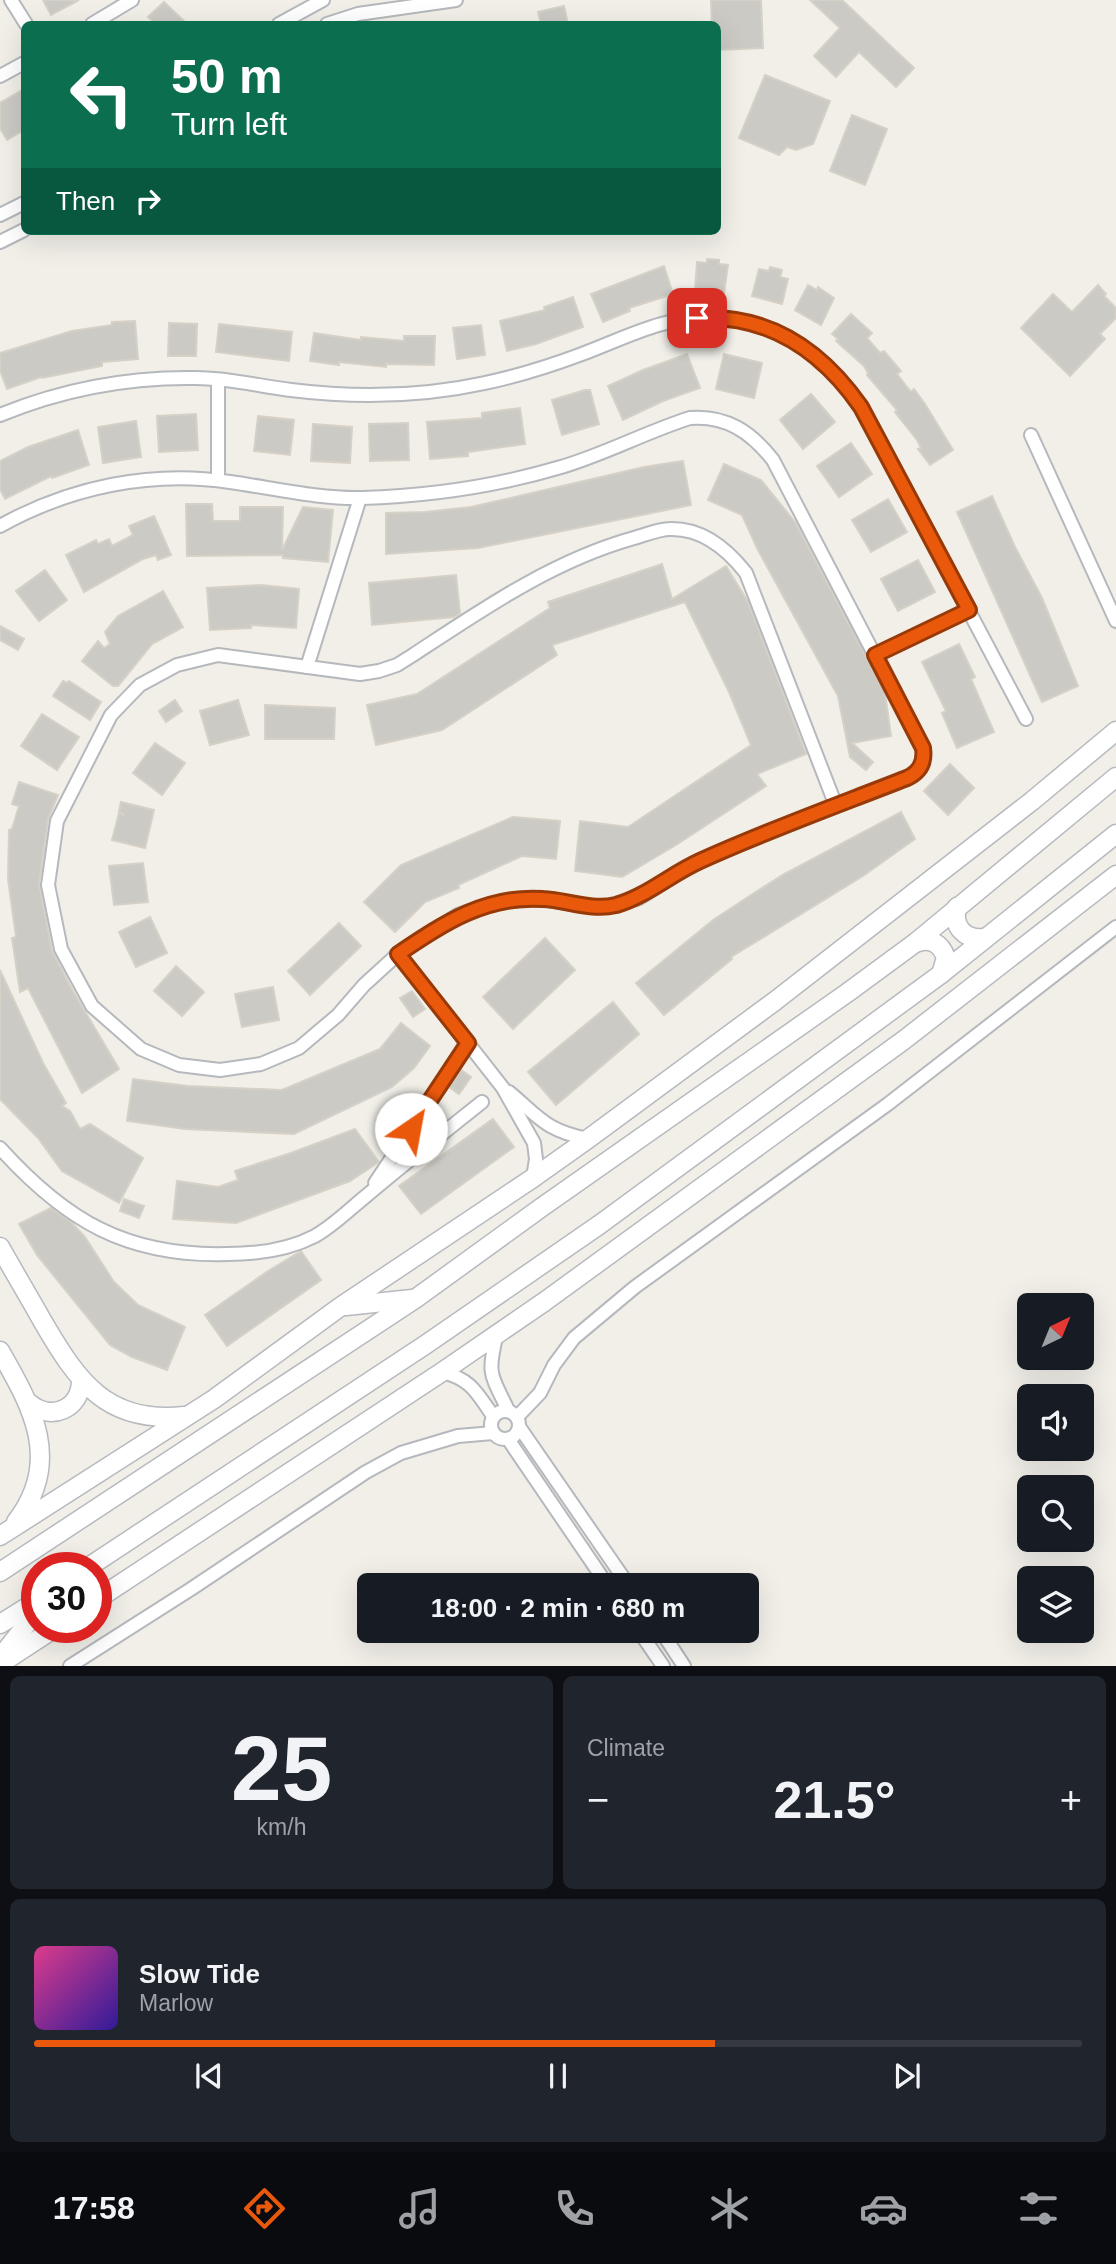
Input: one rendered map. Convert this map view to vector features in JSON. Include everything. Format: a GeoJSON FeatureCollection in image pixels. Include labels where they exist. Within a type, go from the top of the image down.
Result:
{"type":"FeatureCollection","features":[{"type":"Feature","properties":{"kind":"street"},"geometry":{"type":"LineString","coordinates":[[11,0],[24,21]]}},
{"type":"Feature","properties":{"kind":"street"},"geometry":{"type":"LineString","coordinates":[[97,21],[132,0]]}},
{"type":"Feature","properties":{"kind":"street"},"geometry":{"type":"LineString","coordinates":[[284,21],[323,0]]}},
{"type":"Feature","properties":{"kind":"street"},"geometry":{"type":"LineString","coordinates":[[336,21],[358,14],[456,0]]}},
{"type":"Feature","properties":{"kind":"street"},"geometry":{"type":"LineString","coordinates":[[0,76],[21,65]]}},
{"type":"Feature","properties":{"kind":"street"},"geometry":{"type":"LineString","coordinates":[[0,215],[21,204]]}},
{"type":"Feature","properties":{"kind":"street"},"geometry":{"type":"LineString","coordinates":[[0,242],[21,232]]}},
{"type":"Feature","properties":{"kind":"street"},"geometry":{"type":"LineString","coordinates":[[0,415],[61,393],[152,379],[245,382],[290,390],[381,396],[433,392],[535,370],[642,329],[683,319],[712,317],[769,329],[796,342],[821,360],[843,382],[861,407],[1027,719]]}},
{"type":"Feature","properties":{"kind":"street"},"geometry":{"type":"LineString","coordinates":[[218,380],[218,480]]}},
{"type":"Feature","properties":{"kind":"street"},"geometry":{"type":"LineString","coordinates":[[0,526],[50,502],[97,488],[156,479],[218,480],[275,490],[360,498],[443,492],[503,482],[562,467],[690,418],[721,419],[750,435],[772,460],[923,748],[923,763],[914,774],[836,806],[698,861],[639,898],[612,906],[585,906],[542,899],[499,901],[458,915],[398,954],[364,985],[338,1015],[299,1048],[261,1064],[220,1070],[179,1065],[141,1049],[92,1006],[61,949],[48,885],[57,821],[111,715],[140,685],[177,665],[218,656],[340,673],[379,671],[397,665],[515,588],[603,547],[670,529],[692,533],[722,548],[747,573],[836,806]]}},
{"type":"Feature","properties":{"kind":"street"},"geometry":{"type":"LineString","coordinates":[[1031,435],[1116,621]]}},
{"type":"Feature","properties":{"kind":"street"},"geometry":{"type":"LineString","coordinates":[[307,667],[360,498]]}},
{"type":"Feature","properties":{"kind":"street"},"geometry":{"type":"LineString","coordinates":[[875,655],[969,610]]}},
{"type":"Feature","properties":{"kind":"street"},"geometry":{"type":"LineString","coordinates":[[6,1532],[214,1399],[340,1307],[588,1139],[775,1001],[1031,801],[1116,731]]}},
{"type":"Feature","properties":{"kind":"street"},"geometry":{"type":"LineString","coordinates":[[0,1572],[415,1299],[847,993],[915,943],[1116,777]]}},
{"type":"Feature","properties":{"kind":"street"},"geometry":{"type":"LineString","coordinates":[[111,1552],[532,1272],[941,974],[1116,834]]}},
{"type":"Feature","properties":{"kind":"street"},"geometry":{"type":"LineString","coordinates":[[112,1589],[544,1302],[904,1040],[1116,875]]}},
{"type":"Feature","properties":{"kind":"street"},"geometry":{"type":"LineString","coordinates":[[957,907],[955,919],[960,930],[970,938],[984,938]]}},
{"type":"Feature","properties":{"kind":"street"},"geometry":{"type":"LineString","coordinates":[[515,1418],[497,1412],[493,1416],[493,1433],[502,1439],[513,1437],[515,1418],[540,1393],[554,1364],[574,1338],[635,1287],[888,1104],[1116,927]]}},
{"type":"Feature","properties":{"kind":"street"},"geometry":{"type":"LineString","coordinates":[[915,943],[932,941],[941,947],[946,963],[941,974]]}},
{"type":"Feature","properties":{"kind":"street"},"geometry":{"type":"LineString","coordinates":[[398,954],[503,1088],[534,1143],[536,1159],[533,1178]]}},
{"type":"Feature","properties":{"kind":"street"},"geometry":{"type":"LineString","coordinates":[[369,1193],[468,1043]]}},
{"type":"Feature","properties":{"kind":"street"},"geometry":{"type":"LineString","coordinates":[[503,1088],[547,1126],[588,1139]]}},
{"type":"Feature","properties":{"kind":"street"},"geometry":{"type":"LineString","coordinates":[[0,1148],[49,1198],[93,1227],[141,1246],[192,1255],[244,1254],[282,1249],[317,1235],[482,1102]]}},
{"type":"Feature","properties":{"kind":"street"},"geometry":{"type":"LineString","coordinates":[[0,1247],[63,1357],[81,1380],[103,1398],[130,1411],[159,1417],[188,1416]]}},
{"type":"Feature","properties":{"kind":"street"},"geometry":{"type":"LineString","coordinates":[[340,1307],[415,1299]]}},
{"type":"Feature","properties":{"kind":"street"},"geometry":{"type":"LineString","coordinates":[[497,1333],[490,1364],[491,1374],[515,1418],[620,1573]]}},
{"type":"Feature","properties":{"kind":"street"},"geometry":{"type":"LineString","coordinates":[[0,1351],[29,1403],[39,1439],[37,1476],[28,1504],[6,1532]]}},
{"type":"Feature","properties":{"kind":"street"},"geometry":{"type":"LineString","coordinates":[[442,1372],[458,1376],[473,1387],[493,1416]]}},
{"type":"Feature","properties":{"kind":"street"},"geometry":{"type":"LineString","coordinates":[[29,1403],[47,1413],[61,1412],[76,1399],[81,1380]]}},
{"type":"Feature","properties":{"kind":"street"},"geometry":{"type":"LineString","coordinates":[[70,1665],[191,1589],[366,1472],[401,1453],[458,1436],[493,1433]]}},
{"type":"Feature","properties":{"kind":"street"},"geometry":{"type":"LineString","coordinates":[[508,1439],[599,1573]]}},
{"type":"Feature","properties":{"kind":"street"},"geometry":{"type":"LineString","coordinates":[[0,1624],[21,1611]]}},
{"type":"Feature","properties":{"kind":"street"},"geometry":{"type":"LineString","coordinates":[[0,1658],[21,1631]]}},
{"type":"Feature","properties":{"kind":"street"},"geometry":{"type":"LineString","coordinates":[[0,1664],[32,1643]]}},
{"type":"Feature","properties":{"kind":"street"},"geometry":{"type":"LineString","coordinates":[[647,1643],[663,1665]]}},
{"type":"Feature","properties":{"kind":"street"},"geometry":{"type":"LineString","coordinates":[[669,1643],[684,1665]]}},
{"type":"Feature","properties":{"kind":"building"},"geometry":{"type":"Polygon","coordinates":[[[43,0],[79,0],[51,15],[43,0]]]}},
{"type":"Feature","properties":{"kind":"building"},"geometry":{"type":"Polygon","coordinates":[[[711,0],[761,0],[763,48],[721,50],[721,21],[712,21],[711,0]]]}},
{"type":"Feature","properties":{"kind":"building"},"geometry":{"type":"Polygon","coordinates":[[[810,0],[842,0],[914,68],[896,87],[859,52],[836,77],[814,56],[840,28],[810,0]]]}},
{"type":"Feature","properties":{"kind":"building"},"geometry":{"type":"Polygon","coordinates":[[[164,2],[184,21],[153,21],[148,17],[164,2]]]}},
{"type":"Feature","properties":{"kind":"building"},"geometry":{"type":"Polygon","coordinates":[[[564,6],[567,21],[540,21],[538,12],[564,6]]]}},
{"type":"Feature","properties":{"kind":"building"},"geometry":{"type":"Polygon","coordinates":[[[765,75],[830,101],[813,144],[796,150],[787,147],[779,155],[739,138],[765,75]]]}},
{"type":"Feature","properties":{"kind":"building"},"geometry":{"type":"Polygon","coordinates":[[[21,91],[21,132],[7,140],[0,128],[0,103],[21,91]]]}},
{"type":"Feature","properties":{"kind":"building"},"geometry":{"type":"Polygon","coordinates":[[[852,115],[887,129],[865,185],[830,171],[852,115]]]}},
{"type":"Feature","properties":{"kind":"building"},"geometry":{"type":"Polygon","coordinates":[[[707,259],[719,260],[719,264],[728,265],[724,293],[695,290],[697,262],[707,263],[707,259]]]}},
{"type":"Feature","properties":{"kind":"building"},"geometry":{"type":"Polygon","coordinates":[[[664,266],[673,294],[629,308],[630,311],[603,322],[591,294],[664,266]]]}},
{"type":"Feature","properties":{"kind":"building"},"geometry":{"type":"Polygon","coordinates":[[[770,267],[782,270],[780,277],[788,279],[782,304],[752,296],[759,269],[769,271],[770,267]]]}},
{"type":"Feature","properties":{"kind":"building"},"geometry":{"type":"Polygon","coordinates":[[[808,285],[817,290],[818,287],[834,298],[821,325],[795,310],[808,285]]]}},
{"type":"Feature","properties":{"kind":"building"},"geometry":{"type":"Polygon","coordinates":[[[1098,285],[1116,308],[1116,318],[1100,334],[1105,339],[1070,376],[1021,328],[1053,294],[1072,312],[1098,285]]]}},
{"type":"Feature","properties":{"kind":"building"},"geometry":{"type":"Polygon","coordinates":[[[573,297],[583,327],[507,351],[500,321],[545,310],[544,307],[573,297]]]}},
{"type":"Feature","properties":{"kind":"building"},"geometry":{"type":"Polygon","coordinates":[[[851,314],[872,333],[867,338],[880,353],[884,351],[901,371],[897,374],[911,392],[914,389],[953,450],[930,465],[918,449],[921,448],[917,440],[895,412],[897,410],[867,375],[864,366],[836,341],[838,339],[832,334],[851,314]]]}},
{"type":"Feature","properties":{"kind":"building"},"geometry":{"type":"Polygon","coordinates":[[[135,321],[138,359],[102,362],[102,366],[41,377],[7,389],[0,370],[0,353],[72,331],[112,325],[112,322],[135,321]]]}},
{"type":"Feature","properties":{"kind":"building"},"geometry":{"type":"Polygon","coordinates":[[[169,323],[197,324],[196,356],[168,356],[169,323]]]}},
{"type":"Feature","properties":{"kind":"building"},"geometry":{"type":"Polygon","coordinates":[[[219,324],[292,332],[289,361],[216,352],[219,324]]]}},
{"type":"Feature","properties":{"kind":"building"},"geometry":{"type":"Polygon","coordinates":[[[481,325],[485,355],[457,359],[453,328],[481,325]]]}},
{"type":"Feature","properties":{"kind":"building"},"geometry":{"type":"Polygon","coordinates":[[[314,333],[361,340],[361,337],[404,341],[404,336],[435,336],[434,365],[386,364],[386,367],[310,361],[314,333]]]}},
{"type":"Feature","properties":{"kind":"building"},"geometry":{"type":"Polygon","coordinates":[[[687,354],[700,388],[663,401],[623,420],[608,386],[687,354]]]}},
{"type":"Feature","properties":{"kind":"building"},"geometry":{"type":"Polygon","coordinates":[[[724,354],[762,363],[754,398],[716,389],[724,354]]]}},
{"type":"Feature","properties":{"kind":"building"},"geometry":{"type":"Polygon","coordinates":[[[590,390],[599,424],[562,435],[552,400],[590,390]]]}},
{"type":"Feature","properties":{"kind":"building"},"geometry":{"type":"Polygon","coordinates":[[[811,394],[835,422],[803,449],[780,420],[811,394]]]}},
{"type":"Feature","properties":{"kind":"building"},"geometry":{"type":"Polygon","coordinates":[[[520,408],[525,444],[468,452],[468,456],[430,459],[427,422],[482,418],[482,413],[520,408]]]}},
{"type":"Feature","properties":{"kind":"building"},"geometry":{"type":"Polygon","coordinates":[[[196,414],[198,450],[159,452],[157,416],[196,414]]]}},
{"type":"Feature","properties":{"kind":"building"},"geometry":{"type":"Polygon","coordinates":[[[258,416],[294,420],[290,455],[254,451],[258,416]]]}},
{"type":"Feature","properties":{"kind":"building"},"geometry":{"type":"Polygon","coordinates":[[[136,421],[141,457],[103,463],[98,427],[136,421]]]}},
{"type":"Feature","properties":{"kind":"building"},"geometry":{"type":"Polygon","coordinates":[[[408,423],[409,460],[370,461],[369,424],[408,423]]]}},
{"type":"Feature","properties":{"kind":"building"},"geometry":{"type":"Polygon","coordinates":[[[313,424],[352,427],[350,463],[311,461],[313,424]]]}},
{"type":"Feature","properties":{"kind":"building"},"geometry":{"type":"Polygon","coordinates":[[[78,430],[89,465],[52,478],[51,476],[5,499],[0,489],[0,461],[28,447],[78,430]]]}},
{"type":"Feature","properties":{"kind":"building"},"geometry":{"type":"Polygon","coordinates":[[[851,443],[872,474],[839,497],[817,466],[851,443]]]}},
{"type":"Feature","properties":{"kind":"building"},"geometry":{"type":"Polygon","coordinates":[[[683,461],[691,505],[478,548],[386,554],[386,513],[471,507],[644,467],[683,461]]]}},
{"type":"Feature","properties":{"kind":"building"},"geometry":{"type":"Polygon","coordinates":[[[724,464],[761,480],[795,522],[885,693],[891,736],[852,743],[873,762],[866,770],[850,757],[838,696],[758,550],[742,515],[708,500],[724,464]]]}},
{"type":"Feature","properties":{"kind":"building"},"geometry":{"type":"Polygon","coordinates":[[[992,496],[1042,598],[1078,686],[1042,702],[957,512],[992,496]]]}},
{"type":"Feature","properties":{"kind":"building"},"geometry":{"type":"Polygon","coordinates":[[[888,499],[907,532],[871,552],[852,520],[888,499]]]}},
{"type":"Feature","properties":{"kind":"building"},"geometry":{"type":"Polygon","coordinates":[[[186,504],[212,504],[213,521],[240,521],[240,507],[283,507],[282,550],[303,507],[333,510],[328,562],[283,558],[283,555],[187,556],[186,504]]]}},
{"type":"Feature","properties":{"kind":"building"},"geometry":{"type":"Polygon","coordinates":[[[154,516],[171,555],[158,560],[156,555],[143,559],[84,592],[66,555],[96,540],[98,544],[109,539],[112,546],[133,535],[129,526],[154,516]]]}},
{"type":"Feature","properties":{"kind":"building"},"geometry":{"type":"Polygon","coordinates":[[[918,560],[935,592],[898,611],[881,579],[918,560]]]}},
{"type":"Feature","properties":{"kind":"building"},"geometry":{"type":"Polygon","coordinates":[[[662,564],[672,599],[726,566],[748,602],[806,754],[757,774],[766,786],[676,845],[622,877],[575,871],[580,821],[628,827],[751,745],[729,692],[685,602],[552,645],[557,655],[442,730],[376,745],[367,705],[417,694],[550,608],[548,602],[662,564]]]}},
{"type":"Feature","properties":{"kind":"building"},"geometry":{"type":"Polygon","coordinates":[[[45,570],[67,600],[39,621],[16,591],[45,570]]]}},
{"type":"Feature","properties":{"kind":"building"},"geometry":{"type":"Polygon","coordinates":[[[456,575],[460,613],[454,617],[372,625],[369,583],[456,575]]]}},
{"type":"Feature","properties":{"kind":"building"},"geometry":{"type":"Polygon","coordinates":[[[261,585],[299,589],[296,628],[251,625],[251,628],[210,630],[207,588],[261,585]]]}},
{"type":"Feature","properties":{"kind":"building"},"geometry":{"type":"Polygon","coordinates":[[[163,591],[183,627],[152,644],[118,686],[113,686],[82,661],[98,641],[104,648],[110,644],[105,632],[118,616],[163,591]]]}},
{"type":"Feature","properties":{"kind":"building"},"geometry":{"type":"Polygon","coordinates":[[[0,626],[24,639],[18,650],[0,640],[0,626]]]}},
{"type":"Feature","properties":{"kind":"building"},"geometry":{"type":"Polygon","coordinates":[[[959,644],[975,677],[971,679],[994,732],[957,748],[942,713],[946,711],[922,662],[959,644]]]}},
{"type":"Feature","properties":{"kind":"building"},"geometry":{"type":"Polygon","coordinates":[[[63,681],[69,681],[101,702],[90,720],[53,696],[63,681]]]}},
{"type":"Feature","properties":{"kind":"building"},"geometry":{"type":"Polygon","coordinates":[[[175,700],[182,711],[166,722],[159,711],[175,700]]]}},
{"type":"Feature","properties":{"kind":"building"},"geometry":{"type":"Polygon","coordinates":[[[238,700],[249,735],[210,745],[200,711],[238,700]]]}},
{"type":"Feature","properties":{"kind":"building"},"geometry":{"type":"Polygon","coordinates":[[[265,705],[335,708],[334,739],[265,739],[265,705]]]}},
{"type":"Feature","properties":{"kind":"building"},"geometry":{"type":"Polygon","coordinates":[[[42,714],[79,737],[57,770],[21,746],[42,714]]]}},
{"type":"Feature","properties":{"kind":"building"},"geometry":{"type":"Polygon","coordinates":[[[155,743],[185,763],[162,795],[133,773],[155,743]]]}},
{"type":"Feature","properties":{"kind":"building"},"geometry":{"type":"Polygon","coordinates":[[[950,764],[974,788],[948,815],[924,791],[950,764]]]}},
{"type":"Feature","properties":{"kind":"building"},"geometry":{"type":"Polygon","coordinates":[[[19,782],[58,795],[48,819],[39,884],[52,951],[119,1069],[82,1093],[28,988],[20,992],[12,938],[16,937],[8,879],[9,830],[12,829],[19,806],[12,804],[19,782]]]}},
{"type":"Feature","properties":{"kind":"building"},"geometry":{"type":"Polygon","coordinates":[[[121,802],[154,810],[145,848],[112,840],[119,813],[124,815],[119,811],[121,802]]]}},
{"type":"Feature","properties":{"kind":"building"},"geometry":{"type":"Polygon","coordinates":[[[901,812],[915,839],[863,876],[731,957],[732,959],[664,1015],[636,983],[713,920],[748,897],[784,874],[901,812]]]}},
{"type":"Feature","properties":{"kind":"building"},"geometry":{"type":"Polygon","coordinates":[[[513,817],[560,821],[556,859],[522,856],[458,885],[459,888],[425,902],[395,932],[364,902],[401,865],[513,817]]]}},
{"type":"Feature","properties":{"kind":"building"},"geometry":{"type":"Polygon","coordinates":[[[143,863],[148,902],[114,905],[109,866],[143,863]]]}},
{"type":"Feature","properties":{"kind":"building"},"geometry":{"type":"Polygon","coordinates":[[[150,917],[167,953],[136,967],[119,932],[150,917]]]}},
{"type":"Feature","properties":{"kind":"building"},"geometry":{"type":"Polygon","coordinates":[[[339,923],[361,946],[310,995],[288,971],[339,923]]]}},
{"type":"Feature","properties":{"kind":"building"},"geometry":{"type":"Polygon","coordinates":[[[545,938],[575,970],[513,1029],[483,997],[545,938]]]}},
{"type":"Feature","properties":{"kind":"building"},"geometry":{"type":"Polygon","coordinates":[[[176,966],[204,992],[182,1016],[154,991],[176,966]]]}},
{"type":"Feature","properties":{"kind":"building"},"geometry":{"type":"Polygon","coordinates":[[[0,970],[43,1063],[66,1103],[62,1106],[70,1111],[80,1129],[90,1124],[143,1158],[119,1203],[62,1171],[38,1138],[0,1099],[0,970]]]}},
{"type":"Feature","properties":{"kind":"building"},"geometry":{"type":"Polygon","coordinates":[[[273,987],[279,1020],[242,1027],[235,994],[273,987]]]}},
{"type":"Feature","properties":{"kind":"building"},"geometry":{"type":"Polygon","coordinates":[[[412,991],[425,1009],[413,1017],[400,998],[412,991]]]}},
{"type":"Feature","properties":{"kind":"building"},"geometry":{"type":"Polygon","coordinates":[[[613,1002],[639,1034],[556,1105],[528,1072],[613,1002]]]}},
{"type":"Feature","properties":{"kind":"building"},"geometry":{"type":"Polygon","coordinates":[[[401,1023],[430,1046],[414,1068],[392,1087],[294,1134],[185,1129],[127,1121],[133,1079],[188,1086],[282,1090],[380,1049],[401,1023]]]}},
{"type":"Feature","properties":{"kind":"building"},"geometry":{"type":"Polygon","coordinates":[[[461,1070],[471,1077],[459,1094],[449,1087],[461,1070]]]}},
{"type":"Feature","properties":{"kind":"building"},"geometry":{"type":"Polygon","coordinates":[[[493,1119],[514,1147],[421,1214],[399,1186],[493,1119]]]}},
{"type":"Feature","properties":{"kind":"building"},"geometry":{"type":"Polygon","coordinates":[[[355,1129],[379,1162],[350,1181],[236,1223],[173,1219],[177,1181],[218,1187],[238,1180],[235,1171],[355,1129]]]}},
{"type":"Feature","properties":{"kind":"building"},"geometry":{"type":"Polygon","coordinates":[[[124,1199],[144,1206],[139,1218],[120,1211],[124,1199]]]}},
{"type":"Feature","properties":{"kind":"building"},"geometry":{"type":"Polygon","coordinates":[[[51,1208],[72,1223],[85,1237],[114,1282],[138,1305],[185,1327],[167,1370],[132,1357],[110,1345],[37,1255],[19,1224],[51,1208]]]}},
{"type":"Feature","properties":{"kind":"building"},"geometry":{"type":"Polygon","coordinates":[[[301,1251],[321,1280],[227,1346],[205,1315],[301,1251]]]}},
{"type":"Feature","properties":{"kind":"route"},"geometry":{"type":"LineString","coordinates":[[411,1129],[468,1043],[398,954],[458,915],[499,901],[542,899],[585,906],[612,906],[639,898],[698,861],[907,778],[923,763],[923,748],[875,655],[969,610],[861,407],[843,382],[821,360],[796,342],[769,329],[741,321],[697,318]]}}]}
